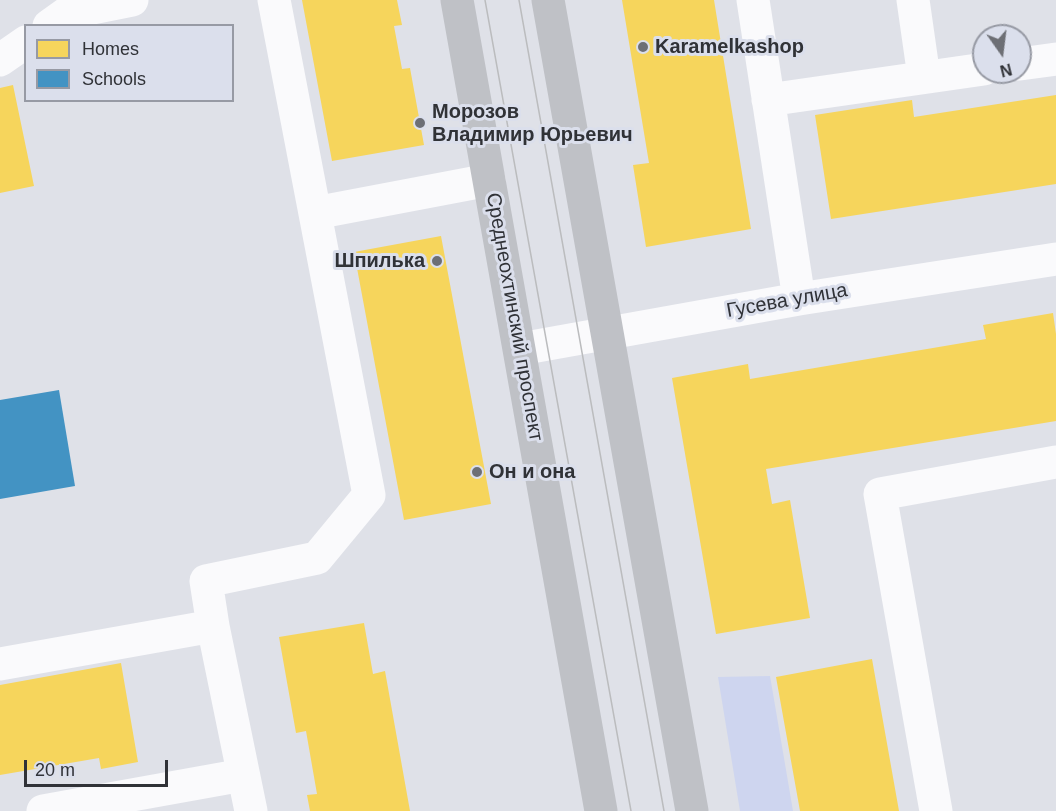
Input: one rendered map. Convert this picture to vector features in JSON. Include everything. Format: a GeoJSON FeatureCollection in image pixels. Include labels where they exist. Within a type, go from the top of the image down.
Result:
{"type":"FeatureCollection","features":[{"type":"Feature","properties":{"kind":"main road","name":"Среднеохтинский проспект"},"geometry":{"type":"LineString","coordinates":[[457,0],[601,811]]}},
{"type":"Feature","properties":{"kind":"main road"},"geometry":{"type":"LineString","coordinates":[[548,0],[692,811]]}},
{"type":"Feature","properties":{"kind":"street"},"geometry":{"type":"LineString","coordinates":[[52,24],[67,13],[132,0]]}},
{"type":"Feature","properties":{"kind":"street"},"geometry":{"type":"LineString","coordinates":[[251,811],[206,581],[317,558],[369,495],[274,0]]}},
{"type":"Feature","properties":{"kind":"street"},"geometry":{"type":"LineString","coordinates":[[753,0],[799,299]]}},
{"type":"Feature","properties":{"kind":"street"},"geometry":{"type":"LineString","coordinates":[[913,0],[924,77]]}},
{"type":"Feature","properties":{"kind":"street"},"geometry":{"type":"LineString","coordinates":[[0,60],[24,43]]}},
{"type":"Feature","properties":{"kind":"street"},"geometry":{"type":"LineString","coordinates":[[1032,62],[1056,59]]}},
{"type":"Feature","properties":{"kind":"street"},"geometry":{"type":"LineString","coordinates":[[768,100],[972,71]]}},
{"type":"Feature","properties":{"kind":"street"},"geometry":{"type":"LineString","coordinates":[[315,213],[489,180]]}},
{"type":"Feature","properties":{"kind":"street","name":"Гусева улица"},"geometry":{"type":"LineString","coordinates":[[520,349],[799,299],[1056,258]]}},
{"type":"Feature","properties":{"kind":"street"},"geometry":{"type":"LineString","coordinates":[[936,811],[880,494],[1056,462]]}},
{"type":"Feature","properties":{"kind":"street"},"geometry":{"type":"LineString","coordinates":[[0,664],[213,626]]}},
{"type":"Feature","properties":{"kind":"street"},"geometry":{"type":"LineString","coordinates":[[42,811],[243,775]]}},
{"type":"Feature","properties":{"kind":"shaded area"},"geometry":{"type":"Polygon","coordinates":[[[770,676],[793,811],[740,811],[718,677],[770,676]]]}},
{"type":"Feature","properties":{"kind":"building: Homes"},"geometry":{"type":"Polygon","coordinates":[[[302,0],[397,0],[402,25],[394,26],[402,69],[410,68],[424,145],[332,161],[302,0]]]}},
{"type":"Feature","properties":{"kind":"building: Homes"},"geometry":{"type":"Polygon","coordinates":[[[622,0],[714,0],[751,229],[646,247],[633,165],[649,163],[622,0]]]}},
{"type":"Feature","properties":{"kind":"building: Homes"},"geometry":{"type":"Polygon","coordinates":[[[13,85],[34,186],[0,193],[0,88],[13,85]]]}},
{"type":"Feature","properties":{"kind":"building: Homes"},"geometry":{"type":"Polygon","coordinates":[[[1056,95],[1056,184],[831,219],[815,115],[912,100],[914,117],[1056,95]]]}},
{"type":"Feature","properties":{"kind":"building: Homes"},"geometry":{"type":"Polygon","coordinates":[[[441,236],[491,504],[404,520],[354,252],[441,236]]]}},
{"type":"Feature","properties":{"kind":"building: Homes"},"geometry":{"type":"Polygon","coordinates":[[[1053,313],[1056,334],[1056,421],[766,469],[772,504],[790,500],[810,618],[716,634],[672,378],[748,364],[750,379],[986,339],[983,325],[1053,313]]]}},
{"type":"Feature","properties":{"kind":"building: Homes"},"geometry":{"type":"Polygon","coordinates":[[[364,623],[373,674],[385,671],[410,811],[310,811],[307,795],[317,794],[306,731],[296,733],[279,637],[364,623]]]}},
{"type":"Feature","properties":{"kind":"building: Homes"},"geometry":{"type":"Polygon","coordinates":[[[872,659],[899,811],[800,811],[776,677],[872,659]]]}},
{"type":"Feature","properties":{"kind":"building: Homes"},"geometry":{"type":"Polygon","coordinates":[[[121,663],[138,762],[101,769],[99,758],[0,775],[0,685],[121,663]]]}},
{"type":"Feature","properties":{"kind":"building: Schools"},"geometry":{"type":"Polygon","coordinates":[[[59,390],[75,486],[0,499],[0,400],[59,390]]]}},
{"type":"Feature","properties":{"kind":"tram line"},"geometry":{"type":"LineString","coordinates":[[485,0],[631,811]]}},
{"type":"Feature","properties":{"kind":"tram line"},"geometry":{"type":"LineString","coordinates":[[519,0],[664,811]]}},
{"type":"Feature","properties":{"kind":"place","name":"Karamelkashop"},"geometry":{"type":"Point","coordinates":[643,47]}},
{"type":"Feature","properties":{"kind":"place","name":"Морозов Владимир Юрьевич"},"geometry":{"type":"Point","coordinates":[420,123]}},
{"type":"Feature","properties":{"kind":"place","name":"Шпилька"},"geometry":{"type":"Point","coordinates":[437,261]}},
{"type":"Feature","properties":{"kind":"place","name":"Он и она"},"geometry":{"type":"Point","coordinates":[477,472]}}]}
